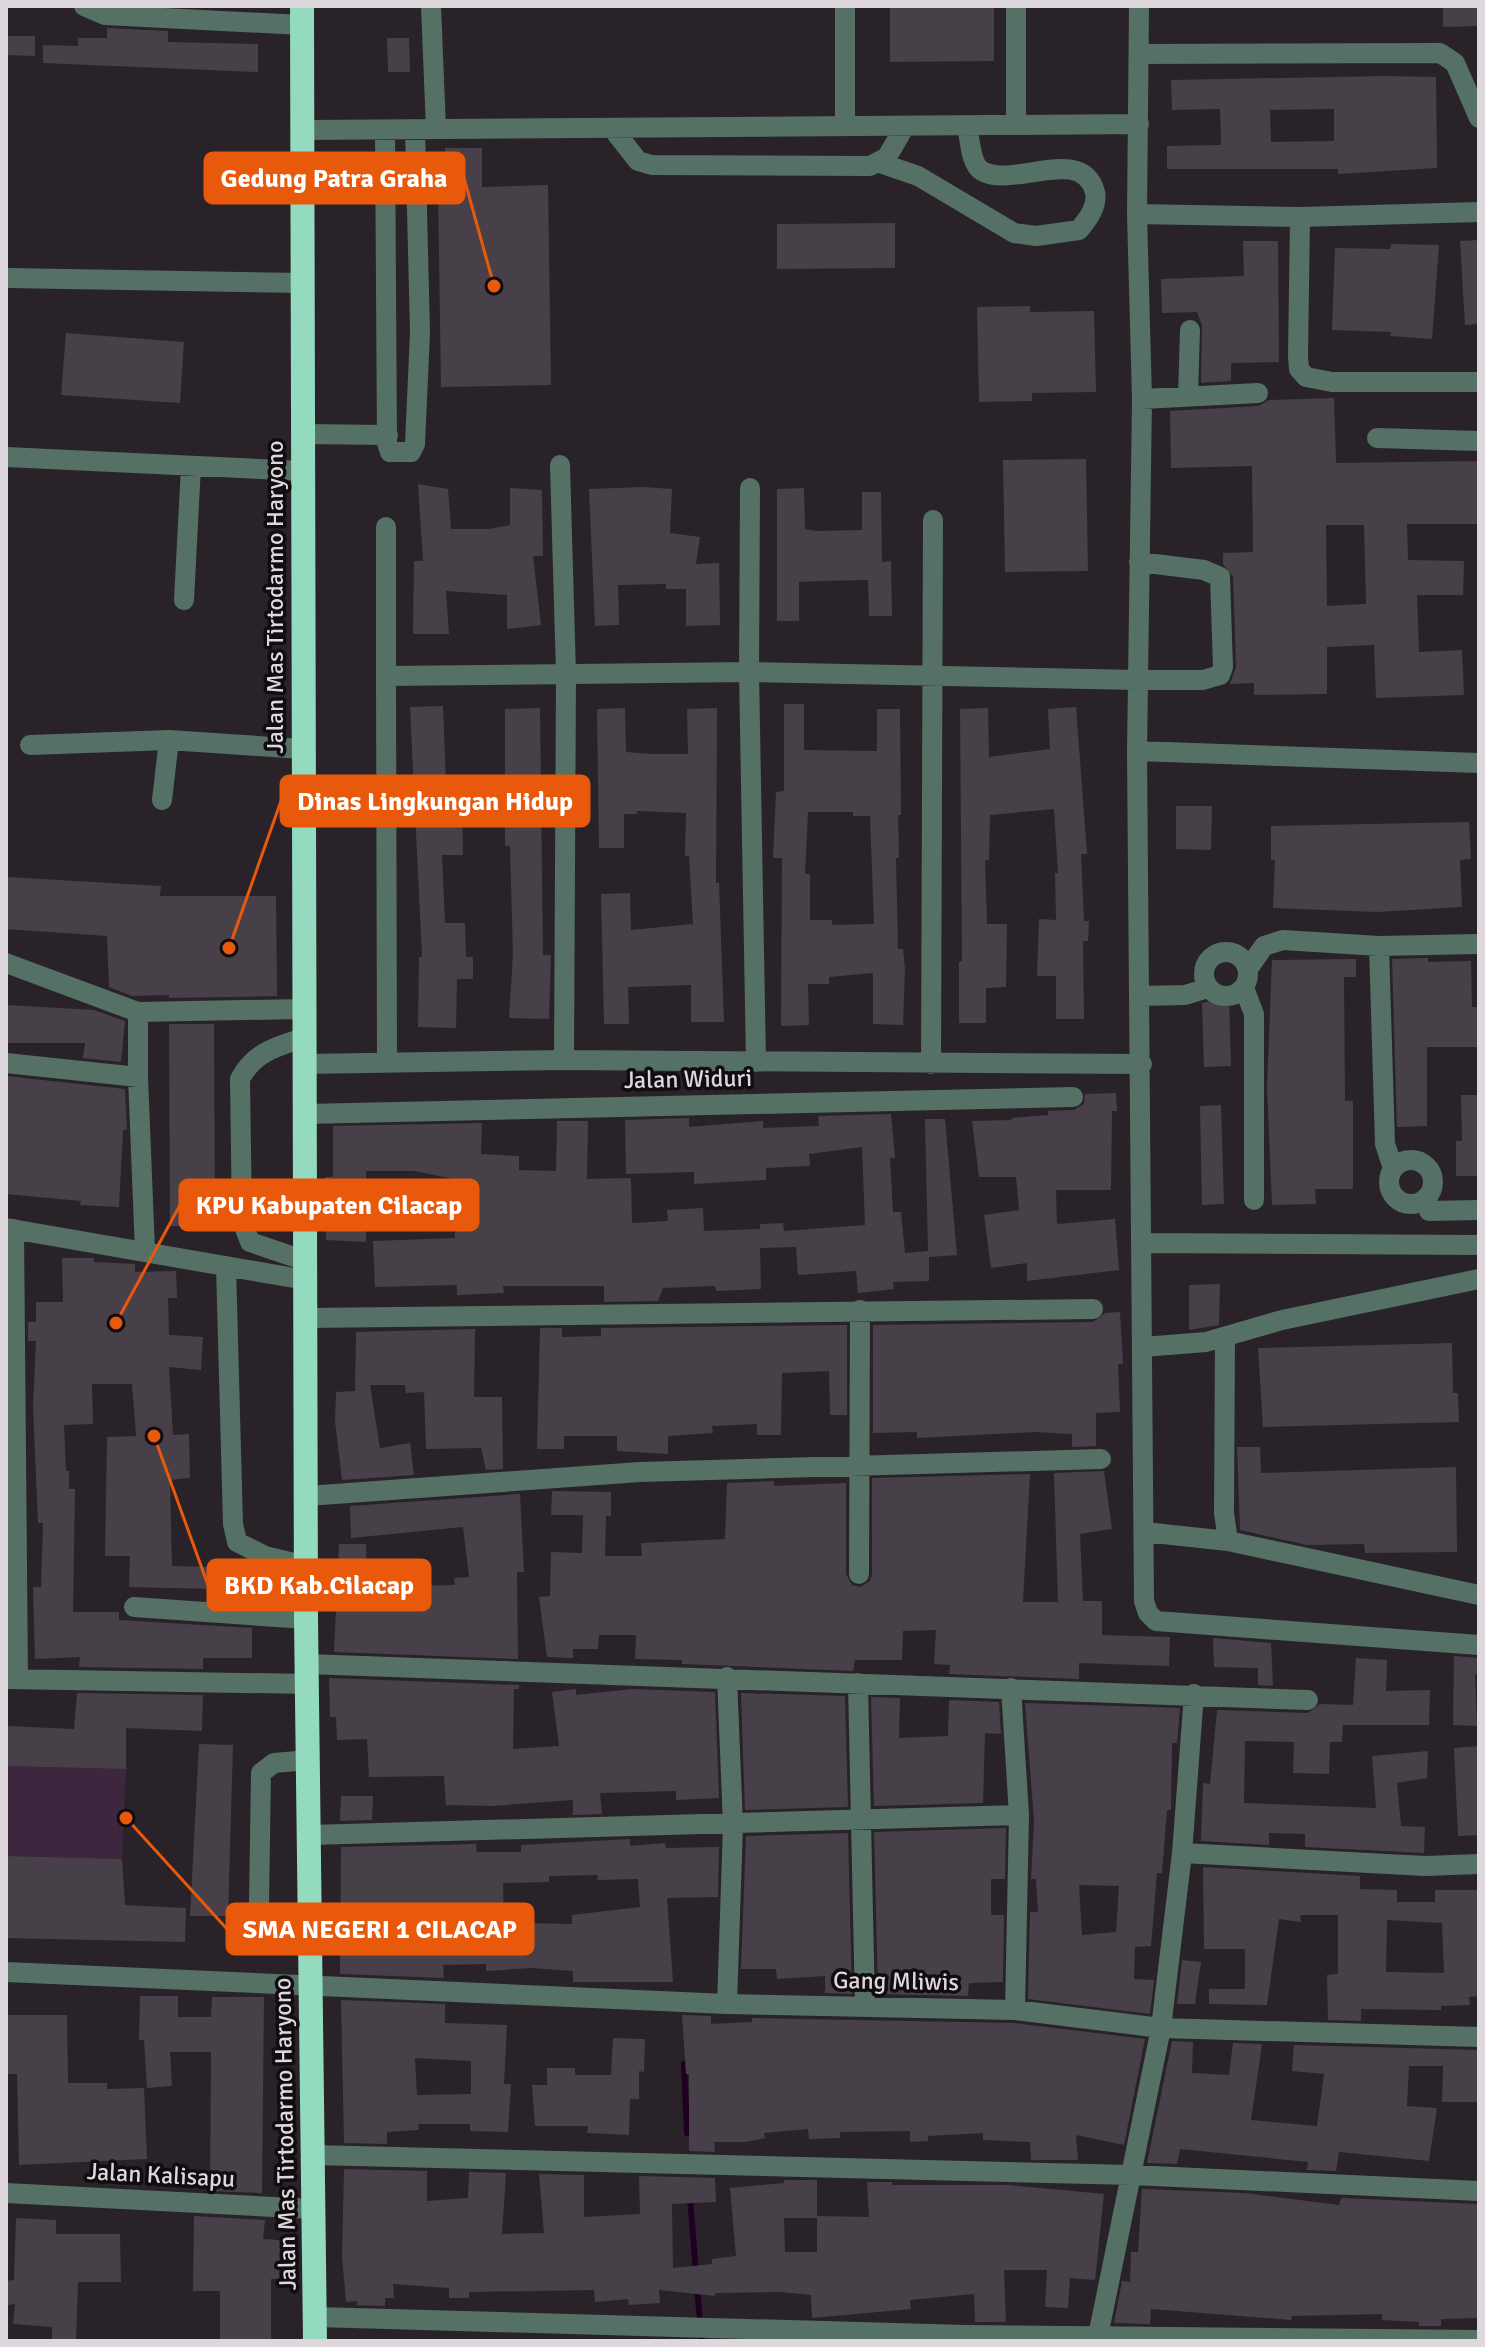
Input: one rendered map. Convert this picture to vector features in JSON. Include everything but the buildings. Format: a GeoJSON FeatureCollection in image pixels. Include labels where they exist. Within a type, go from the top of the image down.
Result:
{"type":"FeatureCollection","features":[{"type":"Feature","properties":{"kind":"highway","name":"Jalan Mas Tirtodarmo Haryono"},"geometry":{"type":"LineString","coordinates":[[302,16],[305,130],[302,749],[306,1619],[315,2329]]}},
{"type":"Feature","properties":{"kind":"street"},"geometry":{"type":"LineString","coordinates":[[84,6],[105,15],[302,16]]}},
{"type":"Feature","properties":{"kind":"street"},"geometry":{"type":"LineString","coordinates":[[385,130],[388,435],[390,452],[411,452],[415,444],[431,6]]}},
{"type":"Feature","properties":{"kind":"street"},"geometry":{"type":"LineString","coordinates":[[845,6],[845,126]]}},
{"type":"Feature","properties":{"kind":"street"},"geometry":{"type":"LineString","coordinates":[[1016,6],[1016,125]]}},
{"type":"Feature","properties":{"kind":"street"},"geometry":{"type":"LineString","coordinates":[[1139,6],[1137,214],[1142,399],[1137,751],[1142,1064],[1144,1601],[1148,1613],[1156,1621],[1479,1645]]}},
{"type":"Feature","properties":{"kind":"street"},"geometry":{"type":"LineString","coordinates":[[1140,54],[1440,53],[1455,63],[1479,118]]}},
{"type":"Feature","properties":{"kind":"street"},"geometry":{"type":"LineString","coordinates":[[305,130],[1139,124]]}},
{"type":"Feature","properties":{"kind":"street"},"geometry":{"type":"LineString","coordinates":[[612,128],[638,161],[652,165],[870,166],[880,163],[918,176],[1014,233],[1058,235],[1079,230],[1090,217],[1096,199],[1093,186],[1083,174],[1070,169],[1001,175],[983,172],[975,165],[967,125]]}},
{"type":"Feature","properties":{"kind":"street"},"geometry":{"type":"LineString","coordinates":[[880,163],[905,126]]}},
{"type":"Feature","properties":{"kind":"street"},"geometry":{"type":"LineString","coordinates":[[1137,214],[1300,217],[1479,212]]}},
{"type":"Feature","properties":{"kind":"street"},"geometry":{"type":"LineString","coordinates":[[1300,217],[1298,357],[1299,369],[1306,377],[1332,382],[1479,382]]}},
{"type":"Feature","properties":{"kind":"street"},"geometry":{"type":"LineString","coordinates":[[8,278],[303,283]]}},
{"type":"Feature","properties":{"kind":"street"},"geometry":{"type":"LineString","coordinates":[[1188,397],[1190,330]]}},
{"type":"Feature","properties":{"kind":"street"},"geometry":{"type":"LineString","coordinates":[[387,334],[420,332]]}},
{"type":"Feature","properties":{"kind":"street"},"geometry":{"type":"LineString","coordinates":[[1142,399],[1258,393]]}},
{"type":"Feature","properties":{"kind":"street"},"geometry":{"type":"LineString","coordinates":[[303,434],[388,435]]}},
{"type":"Feature","properties":{"kind":"street"},"geometry":{"type":"LineString","coordinates":[[1377,438],[1479,441]]}},
{"type":"Feature","properties":{"kind":"street"},"geometry":{"type":"LineString","coordinates":[[6,457],[302,471]]}},
{"type":"Feature","properties":{"kind":"street"},"geometry":{"type":"LineString","coordinates":[[560,465],[566,674],[564,1060]]}},
{"type":"Feature","properties":{"kind":"street"},"geometry":{"type":"LineString","coordinates":[[184,600],[191,466]]}},
{"type":"Feature","properties":{"kind":"street"},"geometry":{"type":"LineString","coordinates":[[750,488],[749,672],[756,1062]]}},
{"type":"Feature","properties":{"kind":"street"},"geometry":{"type":"LineString","coordinates":[[931,1064],[930,677],[933,520]]}},
{"type":"Feature","properties":{"kind":"street"},"geometry":{"type":"LineString","coordinates":[[386,527],[387,1063]]}},
{"type":"Feature","properties":{"kind":"street"},"geometry":{"type":"LineString","coordinates":[[386,676],[749,672],[1137,680],[1212,679],[1220,675],[1223,667],[1220,577],[1204,570],[1139,562]]}},
{"type":"Feature","properties":{"kind":"street"},"geometry":{"type":"LineString","coordinates":[[30,745],[169,740],[302,749]]}},
{"type":"Feature","properties":{"kind":"street"},"geometry":{"type":"LineString","coordinates":[[162,800],[169,740]]}},
{"type":"Feature","properties":{"kind":"street"},"geometry":{"type":"LineString","coordinates":[[1137,751],[1479,763]]}},
{"type":"Feature","properties":{"kind":"street"},"geometry":{"type":"LineString","coordinates":[[1140,996],[1185,995],[1208,988],[1226,997],[1246,979],[1264,946],[1275,941],[1379,946],[1479,944]]}},
{"type":"Feature","properties":{"kind":"street"},"geometry":{"type":"LineString","coordinates":[[1379,946],[1385,1144],[1393,1168],[1389,1187],[1393,1196],[1401,1202],[1479,1210]]}},
{"type":"Feature","properties":{"kind":"street"},"geometry":{"type":"LineString","coordinates":[[1208,988],[1204,969],[1216,954],[1236,954],[1254,1014],[1254,1200]]}},
{"type":"Feature","properties":{"kind":"street"},"geometry":{"type":"LineString","coordinates":[[6,963],[138,1012],[303,1009]]}},
{"type":"Feature","properties":{"kind":"street"},"geometry":{"type":"LineString","coordinates":[[138,1012],[145,1251]]}},
{"type":"Feature","properties":{"kind":"street"},"geometry":{"type":"LineString","coordinates":[[303,1038],[266,1051],[249,1062],[240,1079],[242,1221],[250,1242],[306,1271]]}},
{"type":"Feature","properties":{"kind":"street"},"geometry":{"type":"LineString","coordinates":[[304,1064],[564,1060],[1142,1064]]}},
{"type":"Feature","properties":{"kind":"street"},"geometry":{"type":"LineString","coordinates":[[6,1063],[138,1077]]}},
{"type":"Feature","properties":{"kind":"street","name":"Jalan Widuri"},"geometry":{"type":"LineString","coordinates":[[304,1114],[1073,1097]]}},
{"type":"Feature","properties":{"kind":"street"},"geometry":{"type":"LineString","coordinates":[[1393,1168],[1410,1160],[1428,1168],[1433,1186],[1425,1206],[1436,1245]]}},
{"type":"Feature","properties":{"kind":"street"},"geometry":{"type":"LineString","coordinates":[[306,1271],[226,1266],[10,1228],[12,1679],[307,1674],[727,1677],[1308,1700]]}},
{"type":"Feature","properties":{"kind":"street"},"geometry":{"type":"LineString","coordinates":[[1143,1243],[1479,1245]]}},
{"type":"Feature","properties":{"kind":"street"},"geometry":{"type":"LineString","coordinates":[[226,1266],[233,1524],[237,1542],[265,1556],[306,1566]]}},
{"type":"Feature","properties":{"kind":"street"},"geometry":{"type":"LineString","coordinates":[[1143,1347],[1194,1345],[1282,1320],[1479,1279]]}},
{"type":"Feature","properties":{"kind":"street"},"geometry":{"type":"LineString","coordinates":[[306,1318],[1093,1309]]}},
{"type":"Feature","properties":{"kind":"street"},"geometry":{"type":"LineString","coordinates":[[859,1574],[860,1310]]}},
{"type":"Feature","properties":{"kind":"street"},"geometry":{"type":"LineString","coordinates":[[1225,1338],[1224,1513],[1228,1541]]}},
{"type":"Feature","properties":{"kind":"street"},"geometry":{"type":"LineString","coordinates":[[307,1496],[640,1472],[1101,1459]]}},
{"type":"Feature","properties":{"kind":"street"},"geometry":{"type":"LineString","coordinates":[[1145,1532],[1228,1541],[1479,1595]]}},
{"type":"Feature","properties":{"kind":"street"},"geometry":{"type":"LineString","coordinates":[[134,1607],[306,1619]]}},
{"type":"Feature","properties":{"kind":"street"},"geometry":{"type":"LineString","coordinates":[[727,1677],[733,1825],[727,2004]]}},
{"type":"Feature","properties":{"kind":"street"},"geometry":{"type":"LineString","coordinates":[[858,1683],[865,2006]]}},
{"type":"Feature","properties":{"kind":"street"},"geometry":{"type":"LineString","coordinates":[[1011,1688],[1019,1815],[1015,2010]]}},
{"type":"Feature","properties":{"kind":"street"},"geometry":{"type":"LineString","coordinates":[[1098,2338],[1161,2028],[1182,1853],[1194,1694]]}},
{"type":"Feature","properties":{"kind":"street"},"geometry":{"type":"LineString","coordinates":[[308,1760],[274,1763],[261,1773],[259,1904],[266,1922],[310,1932]]}},
{"type":"Feature","properties":{"kind":"street"},"geometry":{"type":"LineString","coordinates":[[310,1835],[863,1822],[1019,1815]]}},
{"type":"Feature","properties":{"kind":"street"},"geometry":{"type":"LineString","coordinates":[[1182,1853],[1425,1866],[1479,1864]]}},
{"type":"Feature","properties":{"kind":"street","name":"Gang Mliwis"},"geometry":{"type":"LineString","coordinates":[[6,1972],[727,2004],[1015,2010],[1161,2028],[1479,2037]]}},
{"type":"Feature","properties":{"kind":"street"},"geometry":{"type":"LineString","coordinates":[[312,2155],[1132,2175],[1479,2191]]}},
{"type":"Feature","properties":{"kind":"street","name":"Jalan Kalisapu"},"geometry":{"type":"LineString","coordinates":[[6,2193],[312,2209]]}},
{"type":"Feature","properties":{"kind":"street"},"geometry":{"type":"LineString","coordinates":[[315,2329],[714,2328],[1098,2338],[1479,2340]]}},
{"type":"Feature","properties":{"kind":"shaded area"},"geometry":{"type":"Polygon","coordinates":[[[6,1766],[126,1769],[122,1859],[6,1856],[6,1766]]]}},
{"type":"Feature","properties":{"kind":"waterway"},"geometry":{"type":"LineString","coordinates":[[684,2064],[687,2133]]}},
{"type":"Feature","properties":{"kind":"waterway"},"geometry":{"type":"LineString","coordinates":[[690,2197],[696,2274]]}},
{"type":"Feature","properties":{"kind":"waterway"},"geometry":{"type":"LineString","coordinates":[[697,2289],[702,2341]]}},
{"type":"Feature","properties":{"kind":"place","name":"Gedung Patra Graha"},"geometry":{"type":"Point","coordinates":[494,286]}},
{"type":"Feature","properties":{"kind":"place","name":"Dinas Lingkungan Hidup"},"geometry":{"type":"Point","coordinates":[229,948]}},
{"type":"Feature","properties":{"kind":"place","name":"KPU Kabupaten Cilacap"},"geometry":{"type":"Point","coordinates":[116,1323]}},
{"type":"Feature","properties":{"kind":"place","name":"BKD Kab.Cilacap"},"geometry":{"type":"Point","coordinates":[154,1436]}},
{"type":"Feature","properties":{"kind":"place","name":"SMA NEGERI 1 CILACAP"},"geometry":{"type":"Point","coordinates":[126,1818]}}]}
